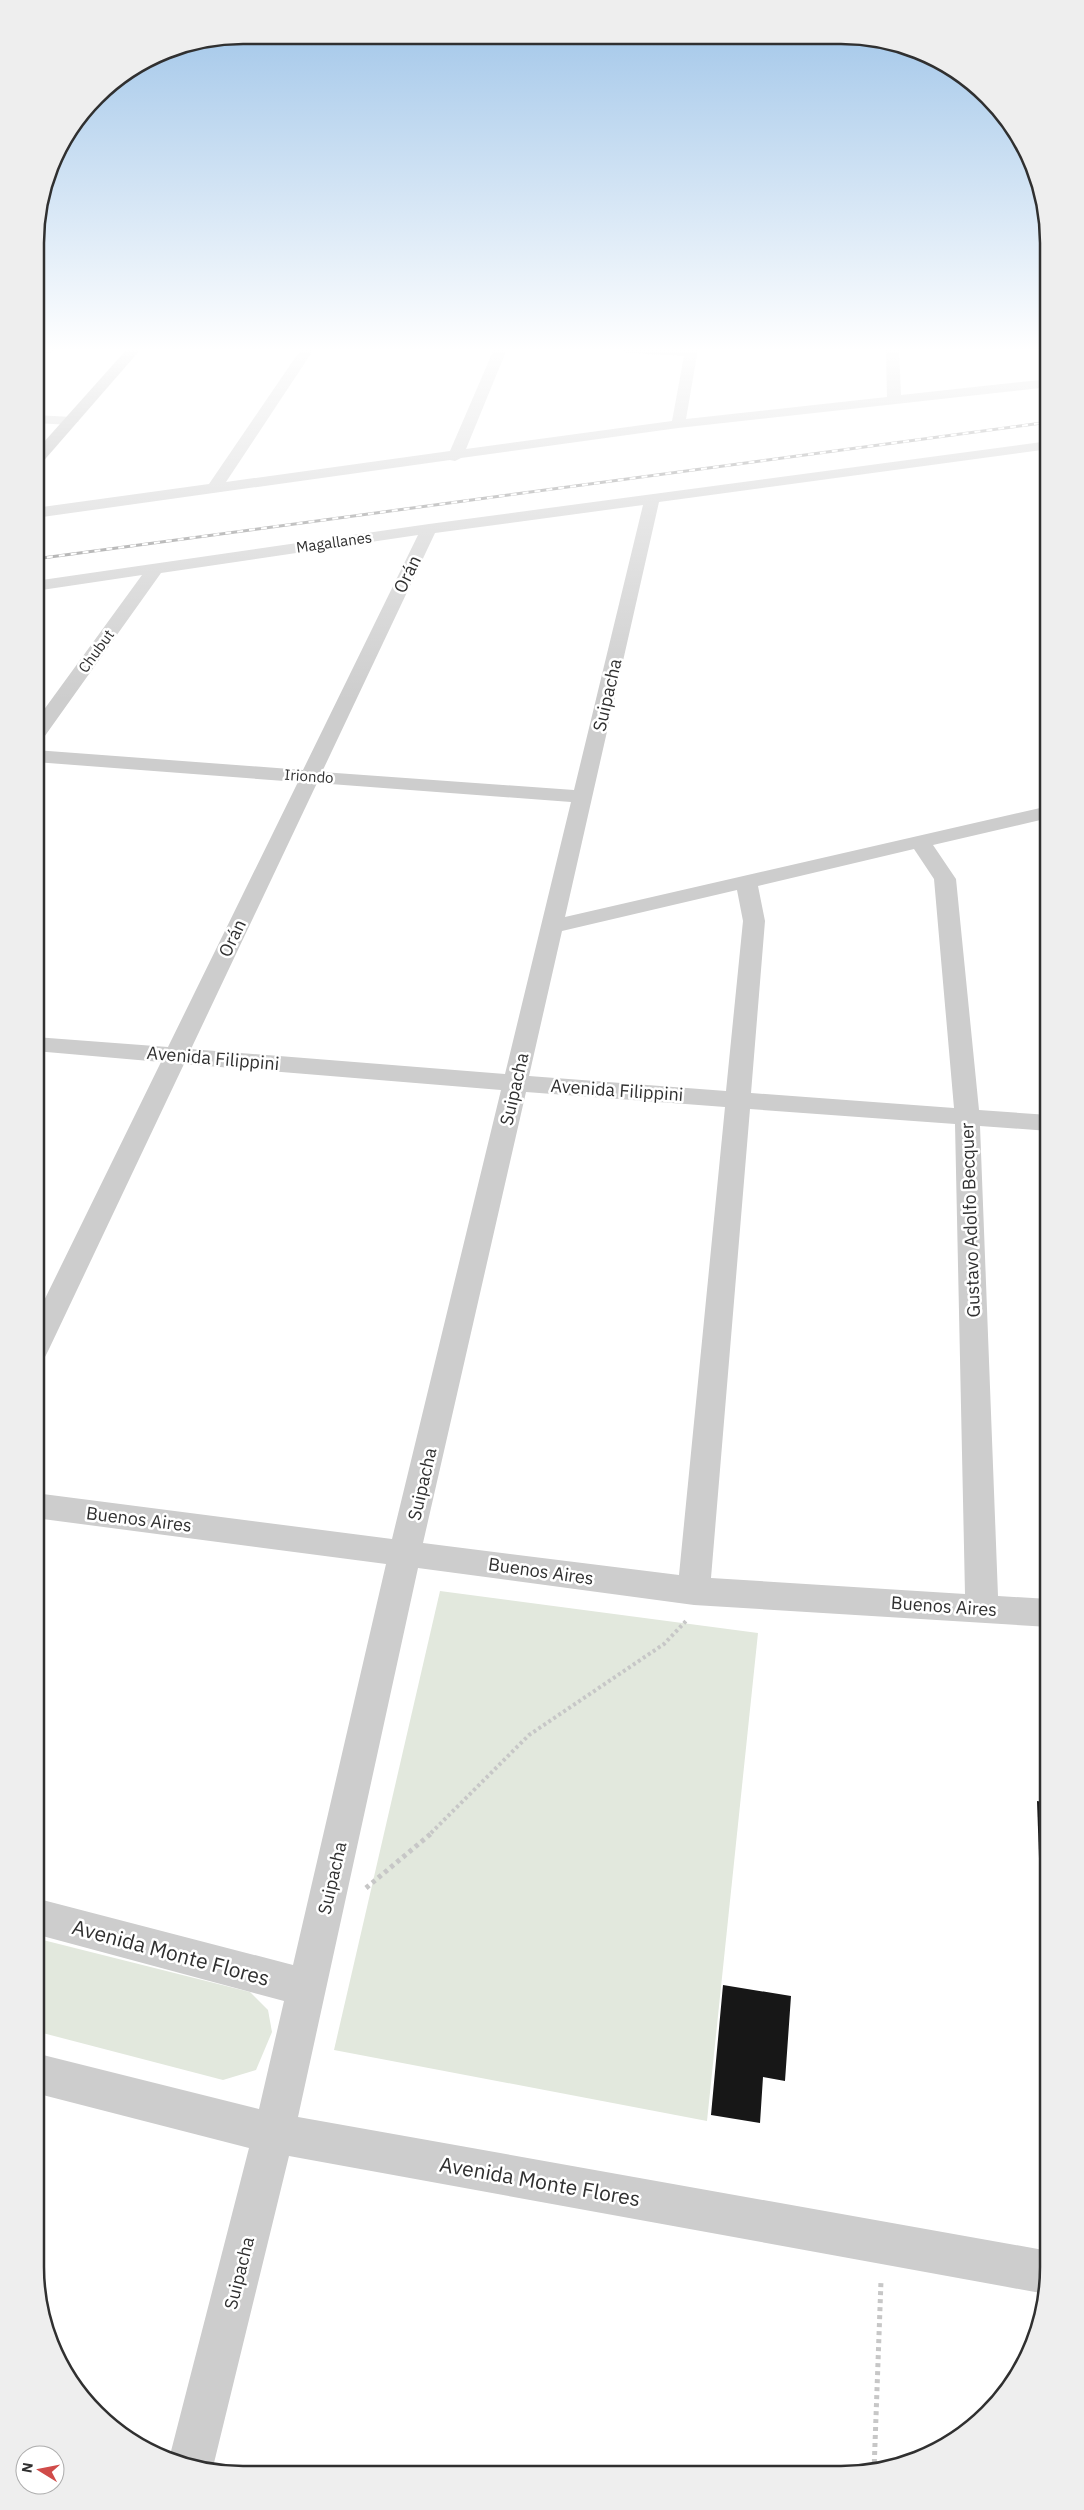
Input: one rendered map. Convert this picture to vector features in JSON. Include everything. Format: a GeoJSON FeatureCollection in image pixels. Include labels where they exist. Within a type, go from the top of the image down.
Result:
{"type":"FeatureCollection","features":[{"type":"Feature","properties":{"kind":"street"},"geometry":{"type":"LineString","coordinates":[[214,488],[229,466]]}},
{"type":"Feature","properties":{"kind":"street"},"geometry":{"type":"LineString","coordinates":[[44,512],[384,466]]}},
{"type":"Feature","properties":{"kind":"street","name":"Magallanes"},"geometry":{"type":"LineString","coordinates":[[44,585],[429,529],[896,466]]}},
{"type":"Feature","properties":{"kind":"street","name":"Suipacha"},"geometry":{"type":"LineString","coordinates":[[192,2459],[274,2133],[406,1553],[652,500]]}},
{"type":"Feature","properties":{"kind":"street","name":"Orán"},"geometry":{"type":"LineString","coordinates":[[44,1330],[429,529]]}},
{"type":"Feature","properties":{"kind":"street","name":"Chubut"},"geometry":{"type":"LineString","coordinates":[[44,724],[157,567]]}},
{"type":"Feature","properties":{"kind":"street","name":"Iriondo"},"geometry":{"type":"LineString","coordinates":[[44,757],[583,797]]}},
{"type":"Feature","properties":{"kind":"street"},"geometry":{"type":"LineString","coordinates":[[554,926],[1040,814]]}},
{"type":"Feature","properties":{"kind":"street","name":"Gustavo Adolfo Becquer"},"geometry":{"type":"LineString","coordinates":[[920,842],[945,879],[967,1116],[982,1608]]}},
{"type":"Feature","properties":{"kind":"street"},"geometry":{"type":"LineString","coordinates":[[694,1591],[754,921],[746,882]]}},
{"type":"Feature","properties":{"kind":"street","name":"Avenida Filippini"},"geometry":{"type":"LineString","coordinates":[[44,1045],[515,1083],[1040,1121]]}},
{"type":"Feature","properties":{"kind":"street","name":"Buenos Aires"},"geometry":{"type":"LineString","coordinates":[[44,1506],[694,1591],[1040,1612]]}},
{"type":"Feature","properties":{"kind":"street","name":"Avenida Monte Flores"},"geometry":{"type":"LineString","coordinates":[[44,1918],[307,1988]]}},
{"type":"Feature","properties":{"kind":"street","name":"Avenida Monte Flores"},"geometry":{"type":"LineString","coordinates":[[44,2075],[274,2133],[1040,2271]]}},
{"type":"Feature","properties":{"kind":"path"},"geometry":{"type":"LineString","coordinates":[[325,1910],[356,1898],[437,1828],[530,1735],[664,1644],[687,1620],[694,1591]]}},
{"type":"Feature","properties":{"kind":"path"},"geometry":{"type":"LineString","coordinates":[[874,2463],[882,2243]]}},
{"type":"Feature","properties":{"kind":"shaded area"},"geometry":{"type":"Polygon","coordinates":[[[440,1591],[758,1633],[707,2121],[334,2050],[440,1591]]]}},
{"type":"Feature","properties":{"kind":"shaded area"},"geometry":{"type":"Polygon","coordinates":[[[44,1940],[250,1992],[268,2010],[272,2032],[256,2070],[223,2080],[44,2033],[44,1940]]]}},
{"type":"Feature","properties":{"kind":"building"},"geometry":{"type":"Polygon","coordinates":[[[1037,1801],[1040,1802],[1040,1886],[1037,1801]]]}},
{"type":"Feature","properties":{"kind":"building"},"geometry":{"type":"Polygon","coordinates":[[[723,1985],[791,1996],[785,2081],[763,2077],[760,2123],[711,2115],[723,1985]]]}},
{"type":"Feature","properties":{"kind":"railway"},"geometry":{"type":"LineString","coordinates":[[44,558],[722,466]]}}]}
